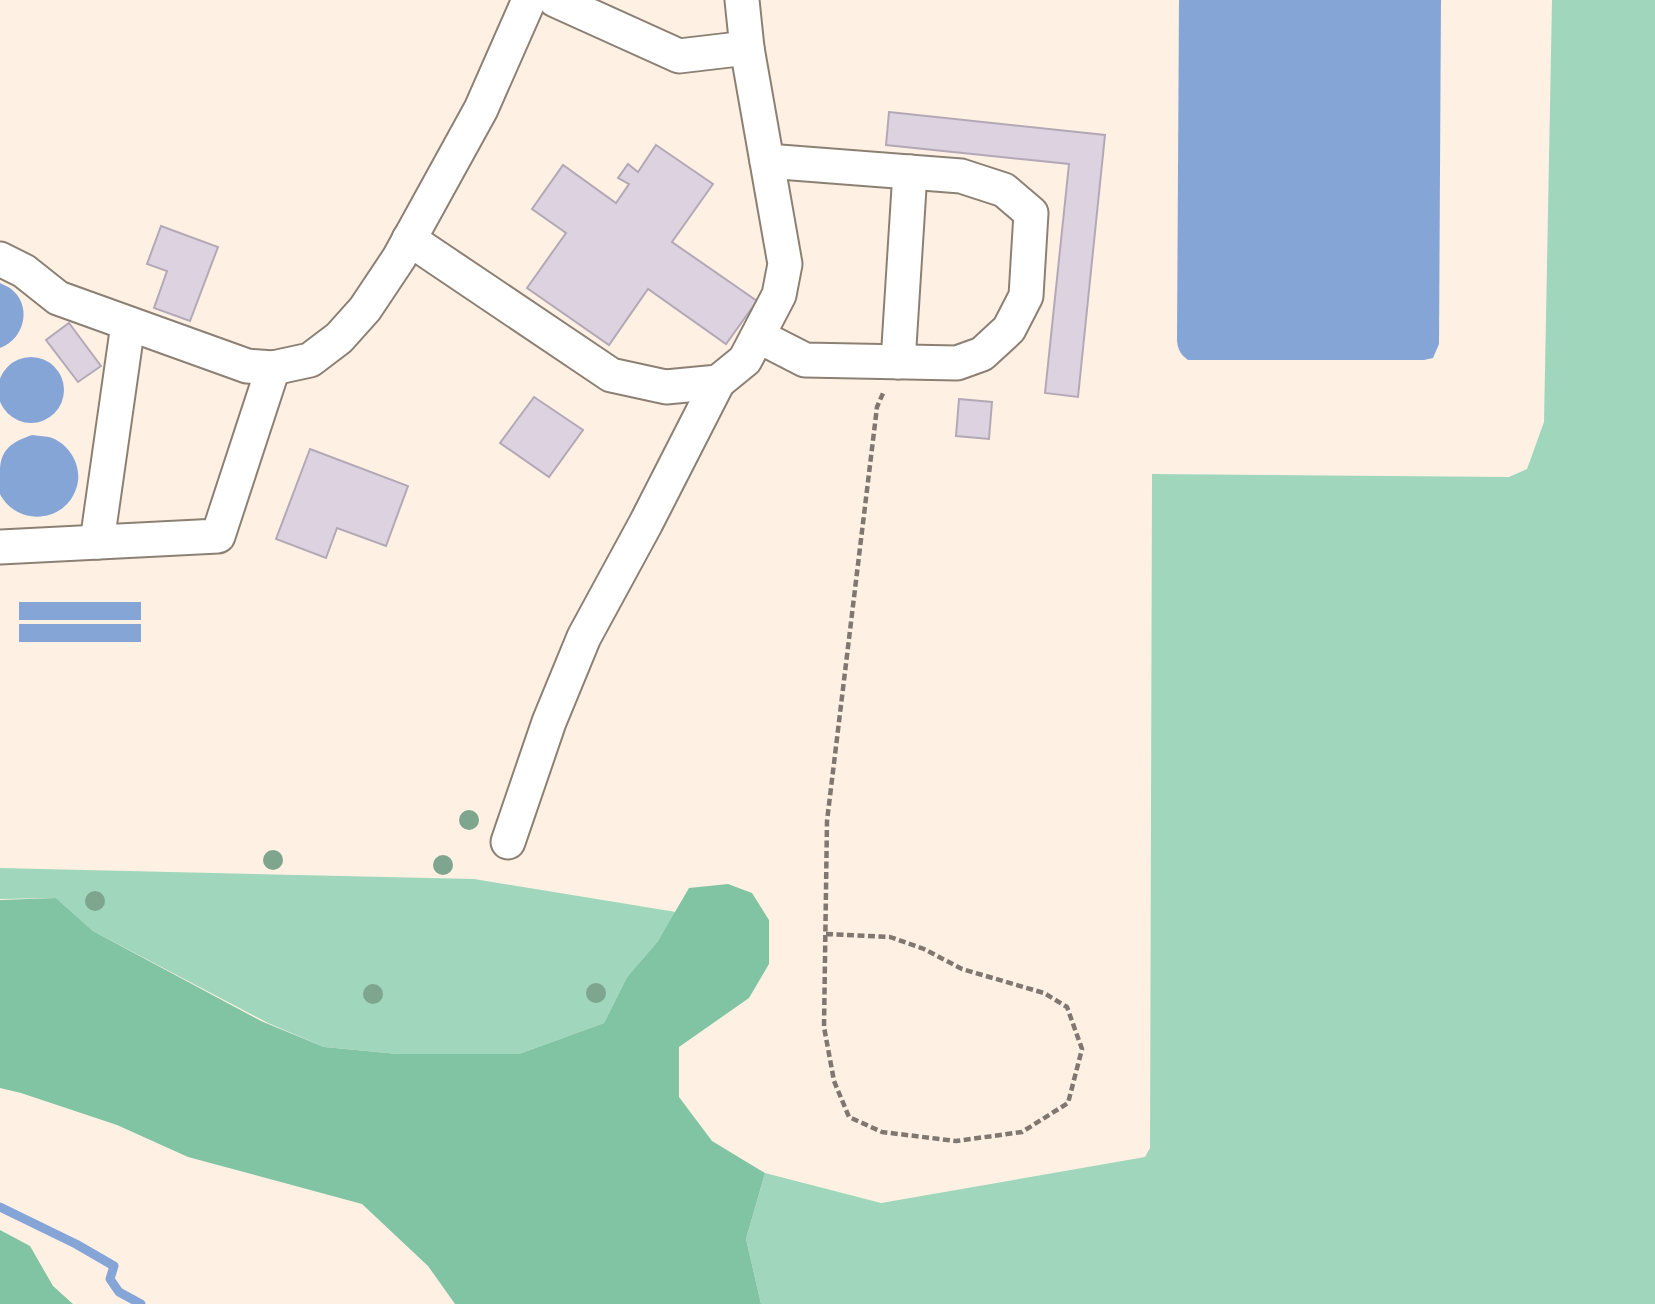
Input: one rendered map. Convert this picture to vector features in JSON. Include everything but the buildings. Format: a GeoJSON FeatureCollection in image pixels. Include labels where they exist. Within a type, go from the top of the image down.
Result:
{"type":"FeatureCollection","features":[{"type":"Feature","properties":{"kind":"lane"},"geometry":{"type":"LineString","coordinates":[[0,259],[24,271],[58,299],[247,366],[274,368],[310,360],[339,338],[365,309],[409,239],[481,109],[530,0]]}},
{"type":"Feature","properties":{"kind":"lane"},"geometry":{"type":"LineString","coordinates":[[555,0],[679,56],[747,48]]}},
{"type":"Feature","properties":{"kind":"lane"},"geometry":{"type":"LineString","coordinates":[[508,842],[549,722],[584,637],[718,382],[745,359],[779,295],[785,264],[747,48],[742,0]]}},
{"type":"Feature","properties":{"kind":"lane"},"geometry":{"type":"LineString","coordinates":[[758,336],[805,359],[957,363],[982,354],[1009,329],[1026,296],[1031,213],[1004,190],[961,176],[767,161]]}},
{"type":"Feature","properties":{"kind":"lane"},"geometry":{"type":"LineString","coordinates":[[898,362],[910,172]]}},
{"type":"Feature","properties":{"kind":"lane"},"geometry":{"type":"LineString","coordinates":[[409,239],[611,375],[666,387],[718,382]]}},
{"type":"Feature","properties":{"kind":"lane"},"geometry":{"type":"LineString","coordinates":[[97,542],[128,324]]}},
{"type":"Feature","properties":{"kind":"lane"},"geometry":{"type":"LineString","coordinates":[[0,547],[218,536],[274,368]]}},
{"type":"Feature","properties":{"kind":"path"},"geometry":{"type":"LineString","coordinates":[[826,934],[890,937],[925,949],[962,969],[1044,993],[1067,1007],[1082,1049],[1068,1103],[1022,1132],[956,1141],[882,1132],[849,1117],[834,1081],[824,1027],[827,821],[877,407],[898,362]]}},
{"type":"Feature","properties":{"kind":"green space"},"geometry":{"type":"Polygon","coordinates":[[[1552,0],[1655,0],[1655,1304],[761,1304],[746,1239],[765,1173],[881,1203],[1145,1157],[1150,1148],[1152,474],[1509,477],[1527,469],[1544,422],[1552,0]]]}},
{"type":"Feature","properties":{"kind":"green space"},"geometry":{"type":"Polygon","coordinates":[[[0,868],[474,879],[676,912],[658,941],[627,977],[604,1023],[519,1054],[398,1054],[324,1047],[268,1023],[93,931],[56,898],[0,899],[0,868]]]}},
{"type":"Feature","properties":{"kind":"green space"},"geometry":{"type":"Polygon","coordinates":[[[728,884],[752,893],[769,920],[769,964],[749,998],[679,1047],[679,1097],[712,1141],[765,1173],[746,1239],[761,1304],[455,1304],[428,1266],[362,1204],[188,1157],[117,1125],[0,1088],[0,900],[56,898],[93,931],[261,1021],[324,1047],[398,1054],[519,1054],[604,1023],[627,977],[658,941],[689,888],[728,884]]]}},
{"type":"Feature","properties":{"kind":"green space"},"geometry":{"type":"Polygon","coordinates":[[[0,1230],[30,1246],[53,1286],[73,1304],[0,1304],[0,1230]]]}},
{"type":"Feature","properties":{"kind":"water"},"geometry":{"type":"Polygon","coordinates":[[[1179,0],[1441,0],[1439,344],[1433,358],[1188,360],[1179,350],[1179,0]]]}},
{"type":"Feature","properties":{"kind":"water"},"geometry":{"type":"Polygon","coordinates":[[[0,283],[17,295],[24,312],[20,330],[9,344],[0,348],[0,283]]]}},
{"type":"Feature","properties":{"kind":"water"},"geometry":{"type":"Polygon","coordinates":[[[24,357],[38,357],[50,362],[59,371],[64,390],[62,403],[55,414],[38,423],[24,423],[12,418],[3,409],[-2,397],[-2,383],[3,371],[12,362],[24,357]]]}},
{"type":"Feature","properties":{"kind":"water"},"geometry":{"type":"Polygon","coordinates":[[[32,435],[57,440],[73,457],[78,473],[76,489],[64,507],[55,513],[35,517],[15,510],[0,494],[1,464],[5,452],[19,440],[32,435]]]}},
{"type":"Feature","properties":{"kind":"water"},"geometry":{"type":"Polygon","coordinates":[[[19,602],[141,602],[141,620],[19,620],[19,602]]]}},
{"type":"Feature","properties":{"kind":"water"},"geometry":{"type":"Polygon","coordinates":[[[19,624],[141,624],[141,642],[19,642],[19,624]]]}},
{"type":"Feature","properties":{"kind":"waterway"},"geometry":{"type":"LineString","coordinates":[[0,1207],[114,1266],[110,1279],[119,1292],[141,1304]]}}]}
